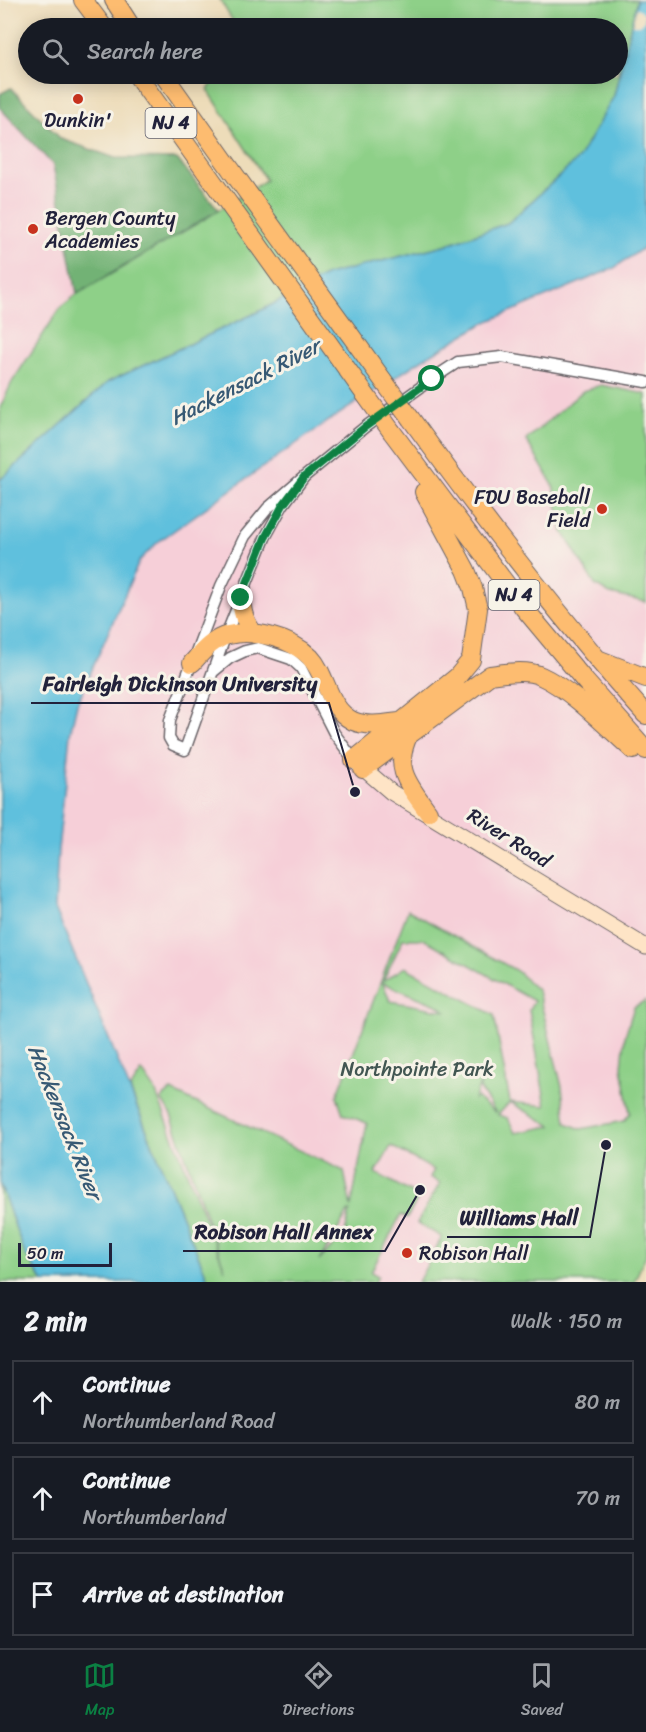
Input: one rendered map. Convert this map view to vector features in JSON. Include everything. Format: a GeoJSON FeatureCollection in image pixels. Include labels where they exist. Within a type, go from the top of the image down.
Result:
{"type":"FeatureCollection","features":[{"type":"Feature","properties":{"kind":"highway"},"geometry":{"type":"LineString","coordinates":[[83,0],[96,18]]}},
{"type":"Feature","properties":{"kind":"highway"},"geometry":{"type":"LineString","coordinates":[[114,0],[126,18]]}},
{"type":"Feature","properties":{"kind":"highway","name":"NJ 4"},"geometry":{"type":"LineString","coordinates":[[143,84],[392,432],[524,608],[646,750]]}},
{"type":"Feature","properties":{"kind":"highway","name":"NJ 4"},"geometry":{"type":"LineString","coordinates":[[170,84],[495,534],[595,658],[646,715]]}},
{"type":"Feature","properties":{"kind":"highway"},"geometry":{"type":"LineString","coordinates":[[358,765],[404,728],[457,677],[471,660],[478,609],[466,570],[392,432]]}},
{"type":"Feature","properties":{"kind":"highway"},"geometry":{"type":"LineString","coordinates":[[241,598],[246,624],[254,634]]}},
{"type":"Feature","properties":{"kind":"highway"},"geometry":{"type":"LineString","coordinates":[[192,663],[208,646],[226,635],[271,636],[309,657],[318,668],[340,711],[353,721],[404,728],[490,675],[512,672],[539,675],[560,688],[646,760]]}},
{"type":"Feature","properties":{"kind":"highway"},"geometry":{"type":"LineString","coordinates":[[595,658],[646,678]]}},
{"type":"Feature","properties":{"kind":"highway"},"geometry":{"type":"LineString","coordinates":[[404,728],[401,761],[407,783],[428,812]]}},
{"type":"Feature","properties":{"kind":"main road","name":"River Road"},"geometry":{"type":"LineString","coordinates":[[358,765],[392,792],[646,947]]}},
{"type":"Feature","properties":{"kind":"street"},"geometry":{"type":"LineString","coordinates":[[304,477],[283,505],[265,538],[212,672],[185,750],[173,745],[169,738],[170,720],[221,586],[244,536],[268,508],[304,477],[365,427],[458,362],[502,357],[646,382]]}},
{"type":"Feature","properties":{"kind":"street"},"geometry":{"type":"LineString","coordinates":[[212,672],[230,658],[244,651],[258,648],[291,659],[301,668],[334,733],[358,765]]}},
{"type":"Feature","properties":{"kind":"shaded area","name":"Bergen County Academies"},"geometry":{"type":"Polygon","coordinates":[[[0,108],[53,165],[77,294],[61,307],[12,382],[0,408],[0,108]]]}},
{"type":"Feature","properties":{"kind":"shaded area"},"geometry":{"type":"Polygon","coordinates":[[[646,246],[646,1255],[634,1282],[0,1282],[0,915],[55,908],[58,850],[70,734],[77,704],[140,560],[158,542],[246,479],[420,361],[483,323],[614,268],[646,246]]]}},
{"type":"Feature","properties":{"kind":"green space"},"geometry":{"type":"Polygon","coordinates":[[[220,0],[637,0],[628,38],[628,18],[231,18],[220,0]]]}},
{"type":"Feature","properties":{"kind":"green space"},"geometry":{"type":"Polygon","coordinates":[[[212,84],[617,84],[614,96],[579,158],[508,223],[445,245],[327,275],[262,310],[108,382],[0,480],[0,408],[12,382],[61,307],[77,294],[266,180],[208,90],[212,84]]]}},
{"type":"Feature","properties":{"kind":"green space"},"geometry":{"type":"Polygon","coordinates":[[[11,88],[61,139],[115,158],[177,159],[219,210],[77,294],[53,165],[0,108],[0,94],[11,88]]]}},
{"type":"Feature","properties":{"kind":"green space","name":"FDU Baseball Field"},"geometry":{"type":"Polygon","coordinates":[[[601,385],[646,394],[646,602],[610,594],[595,585],[563,532],[553,485],[526,440],[583,391],[601,385]]]}},
{"type":"Feature","properties":{"kind":"green space","name":"Northpointe Park"},"geometry":{"type":"Polygon","coordinates":[[[408,910],[517,971],[538,991],[562,1087],[566,1123],[581,1129],[624,1121],[630,1113],[622,1067],[625,1036],[634,1007],[646,1000],[646,1255],[634,1282],[418,1282],[442,1237],[417,1223],[440,1183],[430,1177],[434,1170],[391,1146],[376,1173],[419,1197],[407,1218],[401,1215],[371,1272],[378,1276],[375,1282],[209,1282],[130,1089],[142,1071],[155,1090],[225,1270],[171,1115],[161,1099],[171,1091],[344,1171],[351,1207],[367,1123],[343,1114],[337,1096],[408,910]],[[403,939],[383,981],[405,967],[494,1015],[510,1102],[546,1106],[529,1010],[534,1001],[424,939],[403,939]],[[383,983],[390,1001],[445,1011],[439,1006],[383,983]],[[481,1081],[474,1100],[476,1097],[496,1113],[480,1089],[481,1081]],[[510,1102],[498,1115],[508,1118],[515,1133],[551,1126],[510,1102]],[[349,1211],[319,1261],[345,1233],[350,1211],[349,1211]]]}},
{"type":"Feature","properties":{"kind":"green space"},"geometry":{"type":"Polygon","coordinates":[[[0,1184],[25,1254],[43,1282],[0,1282],[0,1184]]]}},
{"type":"Feature","properties":{"kind":"water","name":"Hackensack River"},"geometry":{"type":"Polygon","coordinates":[[[637,0],[646,0],[646,246],[614,268],[484,323],[420,361],[246,479],[158,542],[140,560],[77,704],[70,734],[58,850],[55,908],[209,1282],[43,1282],[25,1254],[0,1184],[0,480],[108,382],[262,310],[327,275],[445,245],[508,223],[579,158],[614,96],[617,84],[628,84],[628,38],[637,0]]]}},
{"type":"Feature","properties":{"kind":"pier"},"geometry":{"type":"Polygon","coordinates":[[[636,8],[645,15],[644,21],[640,25],[632,25],[636,8]]]}},
{"type":"Feature","properties":{"kind":"place","name":"Dunkin'"},"geometry":{"type":"Point","coordinates":[78,99]}},
{"type":"Feature","properties":{"kind":"place","name":"Bergen County Academies"},"geometry":{"type":"Point","coordinates":[33,229]}},
{"type":"Feature","properties":{"kind":"place","name":"FDU Baseball Field"},"geometry":{"type":"Point","coordinates":[602,509]}},
{"type":"Feature","properties":{"kind":"place","name":"Fairleigh Dickinson University"},"geometry":{"type":"Point","coordinates":[355,792]}},
{"type":"Feature","properties":{"kind":"place","name":"Williams Hall"},"geometry":{"type":"Point","coordinates":[606,1145]}},
{"type":"Feature","properties":{"kind":"place","name":"Robison Hall Annex"},"geometry":{"type":"Point","coordinates":[420,1190]}},
{"type":"Feature","properties":{"kind":"place","name":"Robison Hall"},"geometry":{"type":"Point","coordinates":[407,1253]}},
{"type":"Feature","properties":{"kind":"route"},"geometry":{"type":"LineString","coordinates":[[241,598],[265,538],[283,505],[304,477],[365,427],[432,379]]}}]}
